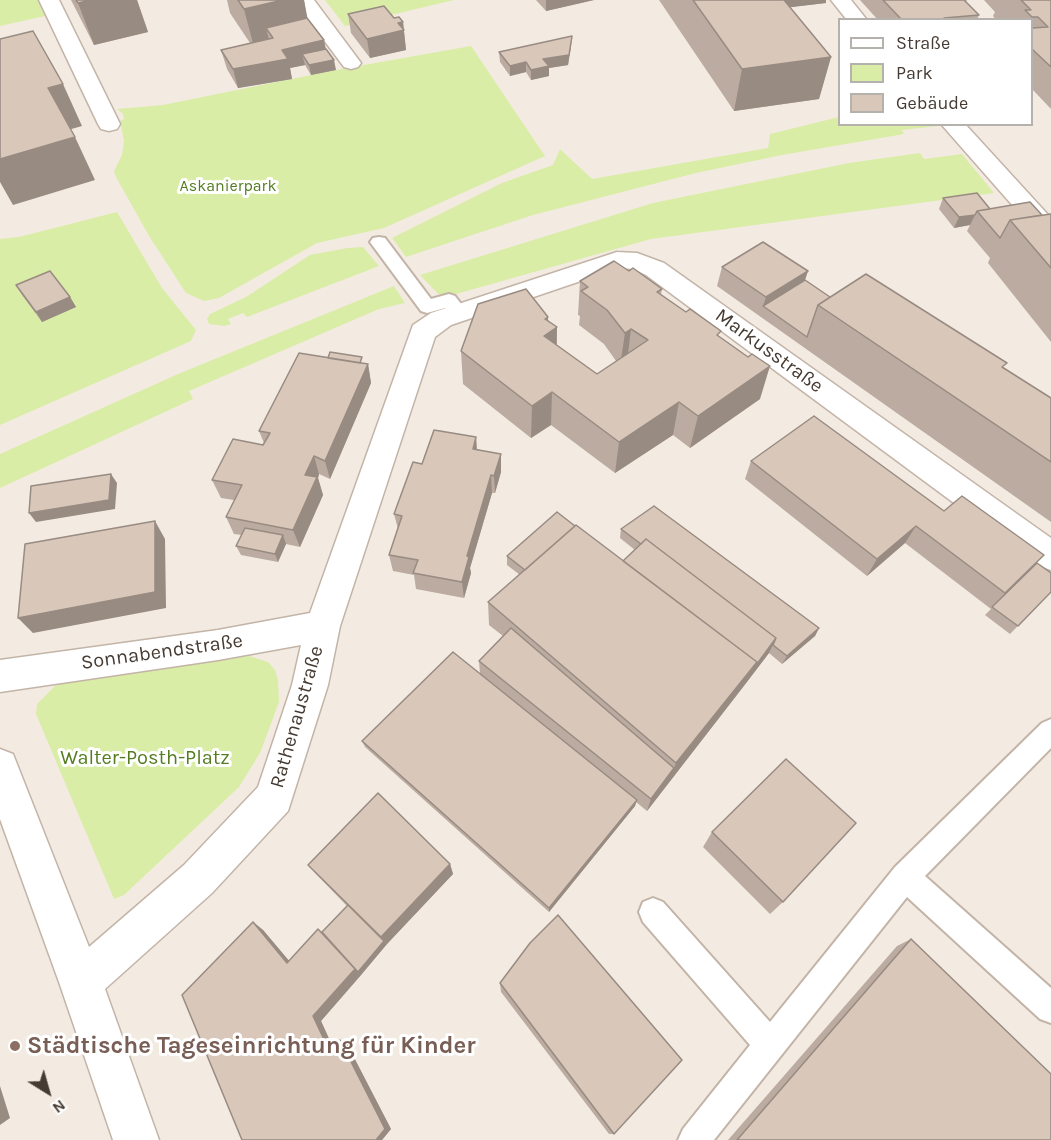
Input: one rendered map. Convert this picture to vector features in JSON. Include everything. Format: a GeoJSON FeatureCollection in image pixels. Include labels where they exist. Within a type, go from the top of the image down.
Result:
{"type":"FeatureCollection","features":[{"type":"Feature","properties":{"kind":"street"},"geometry":{"type":"LineString","coordinates":[[49,0],[109,124]]}},
{"type":"Feature","properties":{"kind":"street"},"geometry":{"type":"LineString","coordinates":[[304,0],[351,63]]}},
{"type":"Feature","properties":{"kind":"street"},"geometry":{"type":"LineString","coordinates":[[841,0],[856,18]]}},
{"type":"Feature","properties":{"kind":"street"},"geometry":{"type":"LineString","coordinates":[[954,126],[1051,233]]}},
{"type":"Feature","properties":{"kind":"street","name":"Markusstraße"},"geometry":{"type":"LineString","coordinates":[[459,313],[617,260],[637,261],[655,268],[1051,556]]}},
{"type":"Feature","properties":{"kind":"street","name":"Rathenaustraße"},"geometry":{"type":"LineString","coordinates":[[81,982],[198,879],[274,798],[310,685],[323,626],[423,332],[441,319],[459,313]]}},
{"type":"Feature","properties":{"kind":"street","name":"Sonnabendstraße"},"geometry":{"type":"LineString","coordinates":[[0,676],[218,645],[323,626]]}},
{"type":"Feature","properties":{"kind":"street"},"geometry":{"type":"LineString","coordinates":[[0,766],[81,982],[136,1140]]}},
{"type":"Feature","properties":{"kind":"lane"},"geometry":{"type":"LineString","coordinates":[[379,242],[427,307],[449,300],[459,313]]}},
{"type":"Feature","properties":{"kind":"lane"},"geometry":{"type":"LineString","coordinates":[[694,1140],[905,877],[1051,731]]}},
{"type":"Feature","properties":{"kind":"lane"},"geometry":{"type":"LineString","coordinates":[[905,877],[1051,1008]]}},
{"type":"Feature","properties":{"kind":"lane"},"geometry":{"type":"LineString","coordinates":[[653,912],[771,1046]]}},
{"type":"Feature","properties":{"kind":"green space"},"geometry":{"type":"Polygon","coordinates":[[[0,0],[38,0],[45,16],[0,26],[0,0]]]}},
{"type":"Feature","properties":{"kind":"green space"},"geometry":{"type":"Polygon","coordinates":[[[325,0],[454,0],[345,26],[325,0]]]}},
{"type":"Feature","properties":{"kind":"green space","name":"Askanierpark"},"geometry":{"type":"Polygon","coordinates":[[[471,46],[545,156],[384,228],[317,243],[219,298],[204,301],[186,293],[149,236],[116,177],[114,171],[122,155],[124,141],[120,121],[124,119],[123,114],[117,109],[163,105],[336,70],[471,46]]]}},
{"type":"Feature","properties":{"kind":"green space"},"geometry":{"type":"Polygon","coordinates":[[[838,117],[838,126],[938,126],[902,130],[904,134],[782,155],[696,173],[533,215],[406,257],[392,238],[502,183],[553,165],[560,149],[592,179],[768,148],[770,134],[838,117]]]}},
{"type":"Feature","properties":{"kind":"green space"},"geometry":{"type":"Polygon","coordinates":[[[920,153],[924,159],[962,154],[994,193],[651,239],[442,298],[420,275],[653,203],[849,163],[920,153]]]}},
{"type":"Feature","properties":{"kind":"green space"},"geometry":{"type":"Polygon","coordinates":[[[117,212],[162,288],[196,330],[191,341],[0,425],[0,239],[19,237],[117,212]]]}},
{"type":"Feature","properties":{"kind":"green space"},"geometry":{"type":"Polygon","coordinates":[[[363,247],[379,266],[247,317],[243,313],[228,319],[231,324],[225,326],[209,324],[207,319],[210,314],[246,297],[310,255],[363,247]]]}},
{"type":"Feature","properties":{"kind":"green space"},"geometry":{"type":"Polygon","coordinates":[[[394,286],[405,303],[379,309],[189,391],[193,399],[0,488],[0,454],[178,374],[394,286]]]}},
{"type":"Feature","properties":{"kind":"green space","name":"Walter-Posth-Platz"},"geometry":{"type":"Polygon","coordinates":[[[249,656],[268,662],[275,670],[278,680],[279,702],[260,753],[239,787],[124,895],[114,899],[36,714],[37,704],[55,686],[69,681],[249,656]]]}},
{"type":"Feature","properties":{"kind":"building"},"geometry":{"type":"Polygon","coordinates":[[[238,0],[283,0],[244,9],[238,0]]]}},
{"type":"Feature","properties":{"kind":"building"},"geometry":{"type":"Polygon","coordinates":[[[693,0],[784,0],[831,57],[742,69],[693,0]]]}},
{"type":"Feature","properties":{"kind":"building"},"geometry":{"type":"Polygon","coordinates":[[[883,0],[964,0],[979,15],[944,18],[900,18],[883,0]]]}},
{"type":"Feature","properties":{"kind":"building"},"geometry":{"type":"Polygon","coordinates":[[[1021,0],[1051,0],[1051,67],[1033,50],[1033,28],[1048,27],[1038,17],[1032,17],[1025,10],[1031,10],[1021,0]]]}},
{"type":"Feature","properties":{"kind":"building"},"geometry":{"type":"Polygon","coordinates":[[[384,6],[394,18],[399,17],[403,22],[398,23],[404,30],[367,39],[348,14],[384,6]]]}},
{"type":"Feature","properties":{"kind":"building"},"geometry":{"type":"Polygon","coordinates":[[[307,18],[324,40],[282,50],[288,59],[233,69],[221,50],[273,38],[266,28],[307,18]]]}},
{"type":"Feature","properties":{"kind":"building"},"geometry":{"type":"Polygon","coordinates":[[[33,31],[63,84],[48,88],[75,137],[0,159],[0,39],[33,31]]]}},
{"type":"Feature","properties":{"kind":"building"},"geometry":{"type":"Polygon","coordinates":[[[572,36],[569,55],[543,59],[549,66],[531,70],[526,62],[510,66],[499,52],[572,36]]]}},
{"type":"Feature","properties":{"kind":"building"},"geometry":{"type":"Polygon","coordinates":[[[326,49],[334,60],[309,65],[302,54],[326,49]]]}},
{"type":"Feature","properties":{"kind":"building"},"geometry":{"type":"Polygon","coordinates":[[[977,193],[990,209],[977,211],[975,215],[959,217],[943,198],[977,193]]]}},
{"type":"Feature","properties":{"kind":"building"},"geometry":{"type":"Polygon","coordinates":[[[1030,202],[1042,215],[1010,220],[1000,238],[977,211],[1030,202]]]}},
{"type":"Feature","properties":{"kind":"building"},"geometry":{"type":"Polygon","coordinates":[[[1051,214],[1051,268],[1010,220],[1051,214]]]}},
{"type":"Feature","properties":{"kind":"building"},"geometry":{"type":"Polygon","coordinates":[[[763,242],[808,271],[766,297],[722,267],[763,242]]]}},
{"type":"Feature","properties":{"kind":"building"},"geometry":{"type":"Polygon","coordinates":[[[614,261],[629,271],[633,268],[662,289],[657,292],[686,312],[690,309],[721,331],[717,335],[748,357],[752,354],[770,366],[698,416],[679,402],[619,442],[552,392],[532,406],[461,351],[478,304],[526,289],[548,317],[545,319],[557,327],[544,336],[597,374],[648,340],[631,329],[625,333],[607,310],[581,291],[588,287],[580,281],[614,261]]]}},
{"type":"Feature","properties":{"kind":"building"},"geometry":{"type":"Polygon","coordinates":[[[50,271],[70,297],[36,312],[16,285],[50,271]]]}},
{"type":"Feature","properties":{"kind":"building"},"geometry":{"type":"Polygon","coordinates":[[[866,274],[1007,363],[1002,367],[1051,398],[1051,462],[818,305],[866,274]]]}},
{"type":"Feature","properties":{"kind":"building"},"geometry":{"type":"Polygon","coordinates":[[[805,280],[830,297],[818,305],[807,337],[763,306],[805,280]]]}},
{"type":"Feature","properties":{"kind":"building"},"geometry":{"type":"Polygon","coordinates":[[[330,352],[362,357],[360,363],[328,358],[330,352]]]}},
{"type":"Feature","properties":{"kind":"building"},"geometry":{"type":"Polygon","coordinates":[[[299,353],[368,364],[325,461],[314,456],[305,475],[317,477],[293,530],[226,517],[242,485],[212,480],[233,439],[263,445],[270,433],[259,431],[299,353]]]}},
{"type":"Feature","properties":{"kind":"building"},"geometry":{"type":"Polygon","coordinates":[[[814,416],[944,511],[962,496],[1044,555],[1005,593],[916,526],[877,559],[751,461],[814,416]]]}},
{"type":"Feature","properties":{"kind":"building"},"geometry":{"type":"Polygon","coordinates":[[[434,430],[476,437],[473,449],[501,454],[494,476],[491,475],[467,556],[469,557],[462,582],[413,573],[418,560],[389,555],[402,516],[394,514],[413,462],[422,464],[434,430]]]}},
{"type":"Feature","properties":{"kind":"building"},"geometry":{"type":"Polygon","coordinates":[[[111,474],[109,500],[29,513],[31,486],[111,474]]]}},
{"type":"Feature","properties":{"kind":"building"},"geometry":{"type":"Polygon","coordinates":[[[654,506],[819,628],[787,656],[773,645],[776,638],[646,539],[641,544],[621,529],[654,506]]]}},
{"type":"Feature","properties":{"kind":"building"},"geometry":{"type":"Polygon","coordinates":[[[557,512],[575,526],[525,570],[507,556],[557,512]]]}},
{"type":"Feature","properties":{"kind":"building"},"geometry":{"type":"Polygon","coordinates":[[[155,521],[155,592],[18,618],[25,544],[155,521]]]}},
{"type":"Feature","properties":{"kind":"building"},"geometry":{"type":"Polygon","coordinates":[[[576,525],[757,662],[676,763],[488,602],[576,525]]]}},
{"type":"Feature","properties":{"kind":"building"},"geometry":{"type":"Polygon","coordinates":[[[245,528],[283,535],[275,554],[236,546],[245,528]]]}},
{"type":"Feature","properties":{"kind":"building"},"geometry":{"type":"Polygon","coordinates":[[[646,539],[776,638],[754,668],[757,662],[623,561],[646,539]]]}},
{"type":"Feature","properties":{"kind":"building"},"geometry":{"type":"Polygon","coordinates":[[[1037,563],[1051,573],[1051,592],[1018,626],[992,607],[1037,563]]]}},
{"type":"Feature","properties":{"kind":"building"},"geometry":{"type":"Polygon","coordinates":[[[511,628],[674,768],[651,799],[479,661],[511,628]]]}},
{"type":"Feature","properties":{"kind":"building"},"geometry":{"type":"Polygon","coordinates":[[[453,652],[637,800],[549,908],[362,741],[453,652]]]}},
{"type":"Feature","properties":{"kind":"building"},"geometry":{"type":"Polygon","coordinates":[[[786,759],[856,823],[783,902],[712,832],[786,759]]]}},
{"type":"Feature","properties":{"kind":"building"},"geometry":{"type":"Polygon","coordinates":[[[378,793],[450,864],[381,937],[308,865],[378,793]]]}},
{"type":"Feature","properties":{"kind":"building"},"geometry":{"type":"Polygon","coordinates":[[[348,905],[384,941],[358,972],[322,932],[348,905]]]}},
{"type":"Feature","properties":{"kind":"building"},"geometry":{"type":"Polygon","coordinates":[[[558,915],[682,1060],[614,1134],[500,983],[530,943],[558,915]]]}},
{"type":"Feature","properties":{"kind":"building"},"geometry":{"type":"Polygon","coordinates":[[[253,922],[287,963],[318,929],[355,969],[313,1016],[328,1048],[340,1040],[385,1129],[376,1140],[242,1140],[182,995],[253,922]]]}},
{"type":"Feature","properties":{"kind":"building"},"geometry":{"type":"Polygon","coordinates":[[[911,939],[1051,1074],[1051,1140],[737,1140],[911,939]]]}},
{"type":"Feature","properties":{"kind":"place","name":"Städtische Tageseinrichtung für Kinder"},"geometry":{"type":"Point","coordinates":[15,1046]}}]}
